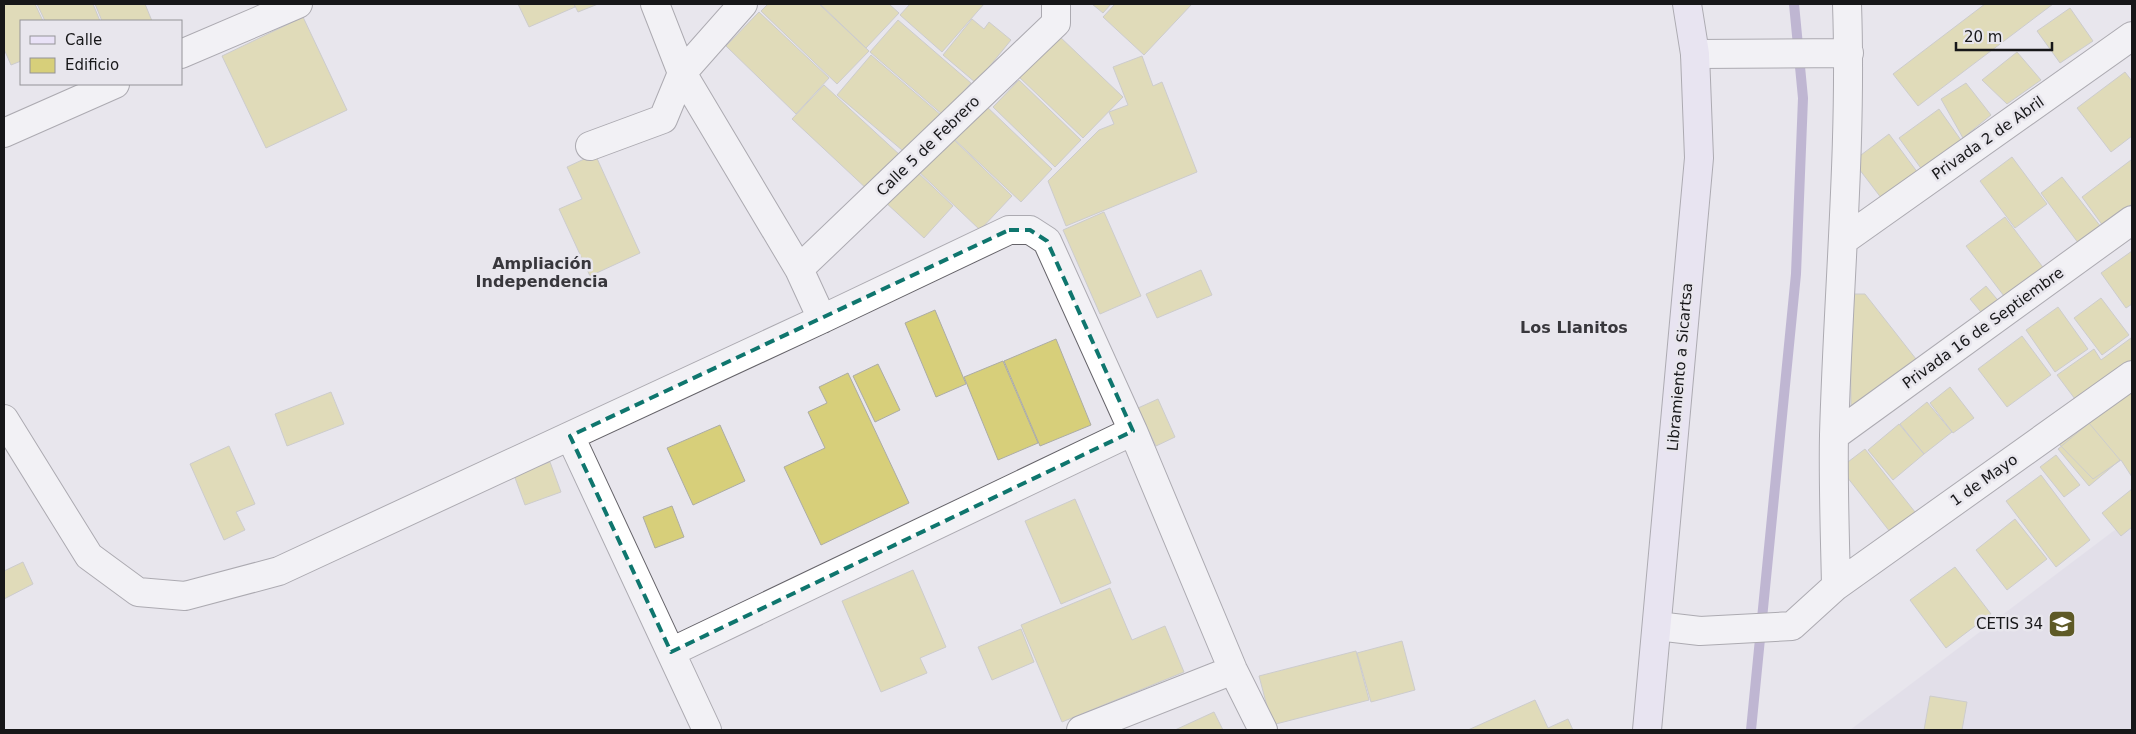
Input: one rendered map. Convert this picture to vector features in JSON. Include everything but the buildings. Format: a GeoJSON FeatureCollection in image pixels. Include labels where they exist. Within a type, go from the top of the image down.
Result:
{"type":"FeatureCollection","features":[{"type":"Feature","properties":{"kind":"main road","name":"Libramiento a Sicartsa"},"geometry":{"type":"LineString","coordinates":[[1647,730],[1699,158],[1695,54],[1687,4]]}},
{"type":"Feature","properties":{"kind":"street"},"geometry":{"type":"LineString","coordinates":[[182,54],[298,4]]}},
{"type":"Feature","properties":{"kind":"street"},"geometry":{"type":"LineString","coordinates":[[655,4],[682,73],[799,269],[822,319]]}},
{"type":"Feature","properties":{"kind":"street"},"geometry":{"type":"LineString","coordinates":[[590,146],[663,119],[682,73],[743,4]]}},
{"type":"Feature","properties":{"kind":"street"},"geometry":{"type":"LineString","coordinates":[[1836,586],[1834,436],[1844,240],[1840,53],[1847,4]]}},
{"type":"Feature","properties":{"kind":"street","name":"Calle 5 de Febrero"},"geometry":{"type":"LineString","coordinates":[[799,269],[1056,14]]}},
{"type":"Feature","properties":{"kind":"street","name":"Privada 2 de Abril"},"geometry":{"type":"LineString","coordinates":[[1844,240],[2132,36]]}},
{"type":"Feature","properties":{"kind":"street"},"geometry":{"type":"LineString","coordinates":[[1695,54],[1766,52],[1840,53]]}},
{"type":"Feature","properties":{"kind":"street"},"geometry":{"type":"LineString","coordinates":[[4,134],[112,85]]}},
{"type":"Feature","properties":{"kind":"street","name":"Privada 16 de Septiembre"},"geometry":{"type":"LineString","coordinates":[[1834,436],[2132,220]]}},
{"type":"Feature","properties":{"kind":"street"},"geometry":{"type":"LineString","coordinates":[[4,419],[88,556],[138,592],[185,596],[279,571],[1009,230],[1030,230],[1047,241],[1133,431],[1233,670],[1263,730]]}},
{"type":"Feature","properties":{"kind":"street","name":"1 de Mayo"},"geometry":{"type":"LineString","coordinates":[[1657,626],[1700,631],[1792,626],[1836,586],[2132,374]]}},
{"type":"Feature","properties":{"kind":"street"},"geometry":{"type":"LineString","coordinates":[[671,652],[1133,431]]}},
{"type":"Feature","properties":{"kind":"street"},"geometry":{"type":"LineString","coordinates":[[570,436],[707,730]]}},
{"type":"Feature","properties":{"kind":"street"},"geometry":{"type":"LineString","coordinates":[[1081,730],[1233,670]]}},
{"type":"Feature","properties":{"kind":"highlighted area"},"geometry":{"type":"Polygon","coordinates":[[[1009,230],[1030,230],[1047,241],[1133,431],[671,652],[570,436],[1009,230]]]}},
{"type":"Feature","properties":{"kind":"shaded area","name":"CETIS 34"},"geometry":{"type":"Polygon","coordinates":[[[2132,517],[2132,730],[1850,730],[2132,517]]]}},
{"type":"Feature","properties":{"kind":"waterway"},"geometry":{"type":"LineString","coordinates":[[1751,730],[1796,274],[1803,98],[1794,4]]}},
{"type":"Feature","properties":{"kind":"place","name":"CETIS 34"},"geometry":{"type":"Point","coordinates":[2062,624]}},
{"type":"Feature","properties":{"kind":"district","name":"Ampliación Independencia"},"geometry":{"type":"Point","coordinates":[542,272]}},
{"type":"Feature","properties":{"kind":"district","name":"Los Llanitos"},"geometry":{"type":"Point","coordinates":[1574,327]}}]}
